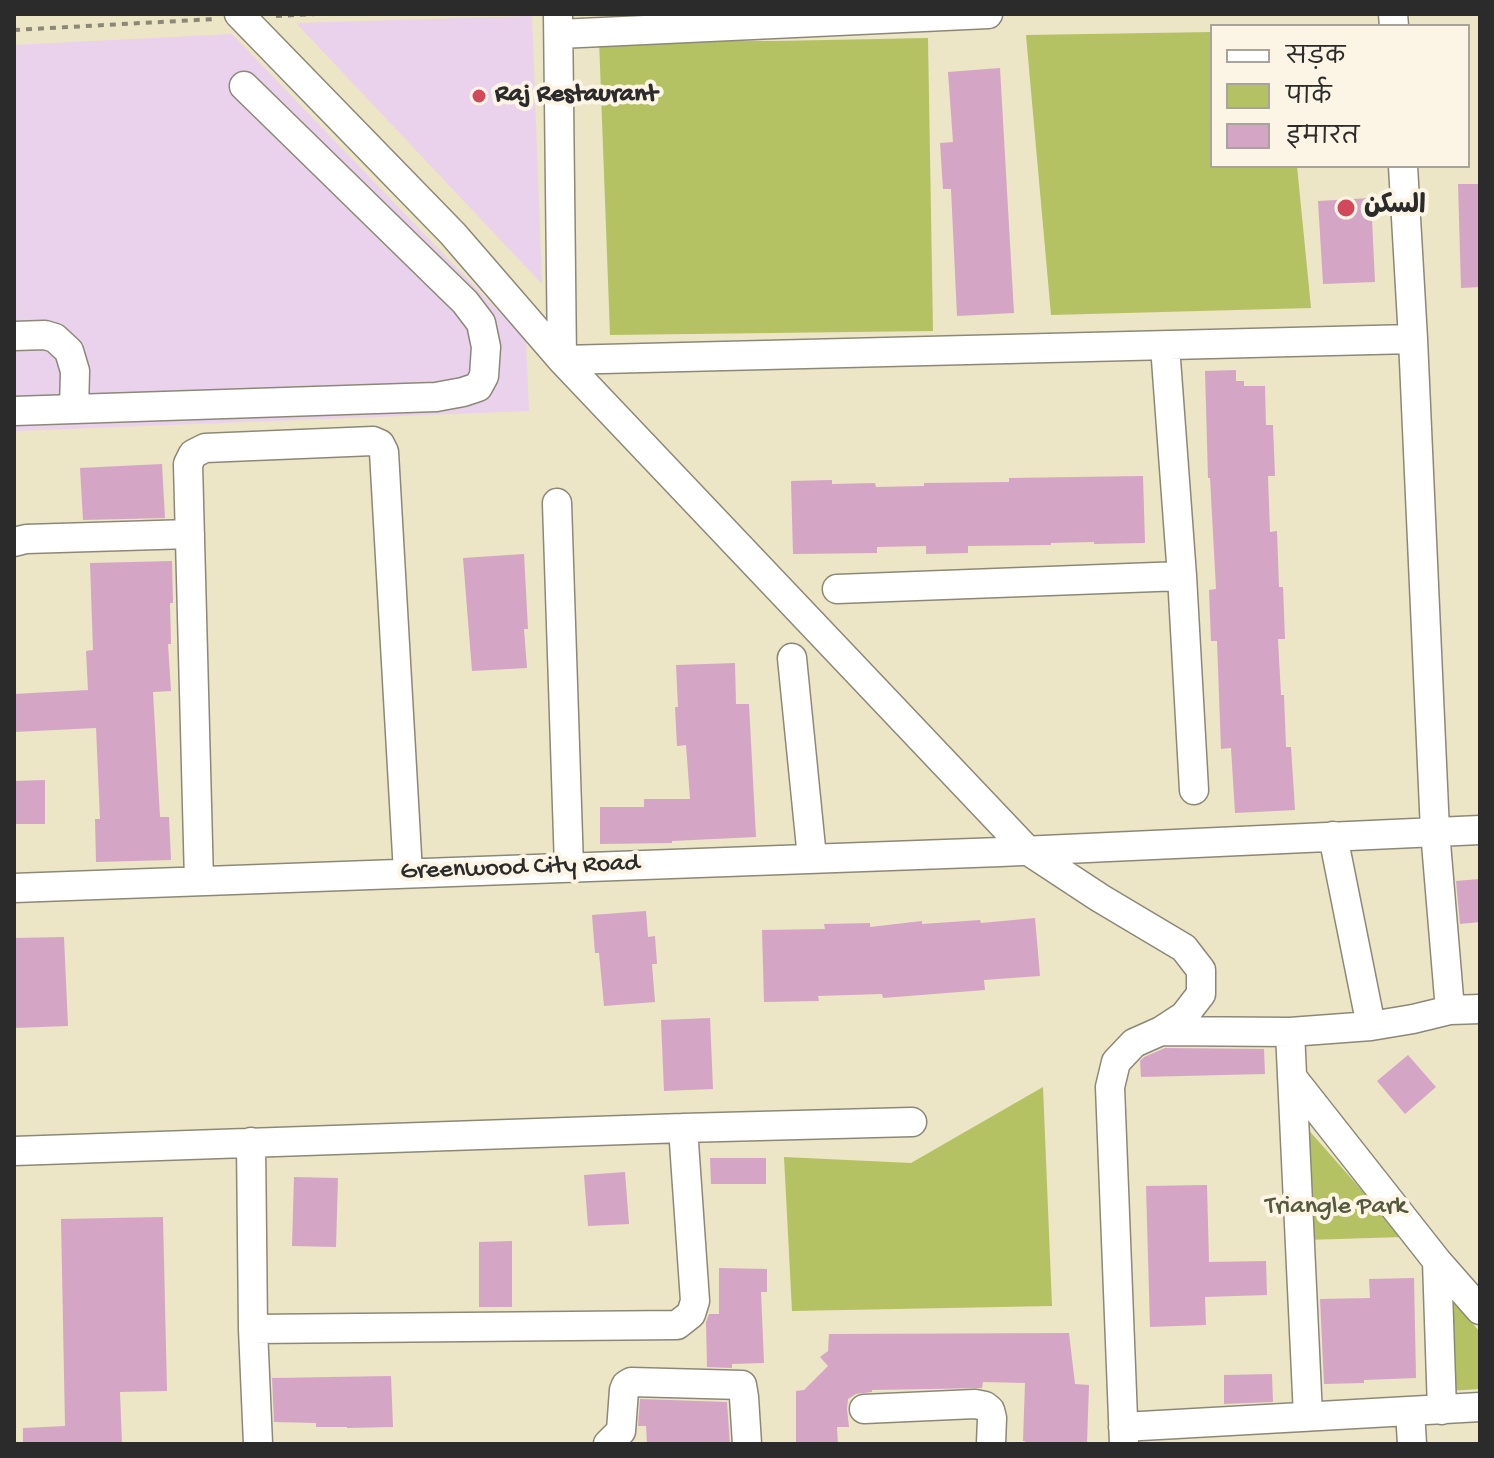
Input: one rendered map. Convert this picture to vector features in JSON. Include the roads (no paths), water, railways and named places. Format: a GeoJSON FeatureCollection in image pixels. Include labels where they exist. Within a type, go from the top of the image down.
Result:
{"type":"FeatureCollection","features":[{"type":"Feature","properties":{"kind":"street"},"geometry":{"type":"LineString","coordinates":[[562,360],[558,24],[988,14]]}},
{"type":"Feature","properties":{"kind":"street"},"geometry":{"type":"LineString","coordinates":[[241,16],[453,234],[562,360],[1027,850],[1184,948],[1201,970],[1201,994],[1184,1016],[1134,1043],[1116,1062],[1110,1087],[1123,1436],[1308,1416],[1480,1407]]}},
{"type":"Feature","properties":{"kind":"street"},"geometry":{"type":"LineString","coordinates":[[14,411],[436,397],[478,387],[484,376],[486,347],[481,323],[476,316],[244,86]]}},
{"type":"Feature","properties":{"kind":"street"},"geometry":{"type":"LineString","coordinates":[[1403,168],[1435,831],[1450,1010]]}},
{"type":"Feature","properties":{"kind":"street"},"geometry":{"type":"LineString","coordinates":[[476,316],[504,293]]}},
{"type":"Feature","properties":{"kind":"street"},"geometry":{"type":"LineString","coordinates":[[14,336],[45,335],[55,338],[69,351],[75,371],[74,409]]}},
{"type":"Feature","properties":{"kind":"street"},"geometry":{"type":"LineString","coordinates":[[562,360],[1413,339]]}},
{"type":"Feature","properties":{"kind":"street"},"geometry":{"type":"LineString","coordinates":[[1165,346],[1194,790]]}},
{"type":"Feature","properties":{"kind":"street"},"geometry":{"type":"LineString","coordinates":[[199,881],[188,464],[193,454],[205,448],[373,441],[380,444],[384,452],[408,873]]}},
{"type":"Feature","properties":{"kind":"street"},"geometry":{"type":"LineString","coordinates":[[557,503],[569,867]]}},
{"type":"Feature","properties":{"kind":"street"},"geometry":{"type":"LineString","coordinates":[[14,542],[26,539],[190,534]]}},
{"type":"Feature","properties":{"kind":"street"},"geometry":{"type":"LineString","coordinates":[[837,589],[1182,576]]}},
{"type":"Feature","properties":{"kind":"street"},"geometry":{"type":"LineString","coordinates":[[792,658],[812,858]]}},
{"type":"Feature","properties":{"kind":"street","name":"Greenwood City Road"},"geometry":{"type":"LineString","coordinates":[[14,888],[1480,830]]}},
{"type":"Feature","properties":{"kind":"street"},"geometry":{"type":"LineString","coordinates":[[1333,836],[1371,1026]]}},
{"type":"Feature","properties":{"kind":"street"},"geometry":{"type":"LineString","coordinates":[[1161,1031],[1290,1032],[1371,1026],[1450,1010],[1480,1009]]}},
{"type":"Feature","properties":{"kind":"street"},"geometry":{"type":"LineString","coordinates":[[1450,1010],[1480,1026]]}},
{"type":"Feature","properties":{"kind":"street"},"geometry":{"type":"LineString","coordinates":[[1290,1032],[1308,1416]]}},
{"type":"Feature","properties":{"kind":"street"},"geometry":{"type":"LineString","coordinates":[[1292,1077],[1437,1261],[1480,1310]]}},
{"type":"Feature","properties":{"kind":"street"},"geometry":{"type":"LineString","coordinates":[[14,1151],[912,1122]]}},
{"type":"Feature","properties":{"kind":"street"},"geometry":{"type":"LineString","coordinates":[[253,1329],[677,1325],[691,1314],[695,1301],[683,1128]]}},
{"type":"Feature","properties":{"kind":"street"},"geometry":{"type":"LineString","coordinates":[[251,1142],[258,1444]]}},
{"type":"Feature","properties":{"kind":"street"},"geometry":{"type":"LineString","coordinates":[[1437,1261],[1442,1410]]}},
{"type":"Feature","properties":{"kind":"street"},"geometry":{"type":"LineString","coordinates":[[608,1444],[621,1431],[624,1390],[631,1382],[742,1385],[747,1444]]}},
{"type":"Feature","properties":{"kind":"street"},"geometry":{"type":"LineString","coordinates":[[864,1409],[985,1406],[992,1418],[991,1444]]}},
{"type":"Feature","properties":{"kind":"street"},"geometry":{"type":"LineString","coordinates":[[1410,1411],[1412,1444]]}},
{"type":"Feature","properties":{"kind":"place","name":"Raj Restaurant"},"geometry":{"type":"Point","coordinates":[479,96]}},
{"type":"Feature","properties":{"kind":"place","name":"السكن"},"geometry":{"type":"Point","coordinates":[1346,208]}},
{"type":"Feature","properties":{"kind":"park label","name":"Triangle Park"},"geometry":{"type":"Point","coordinates":[1336,1208]}}]}
